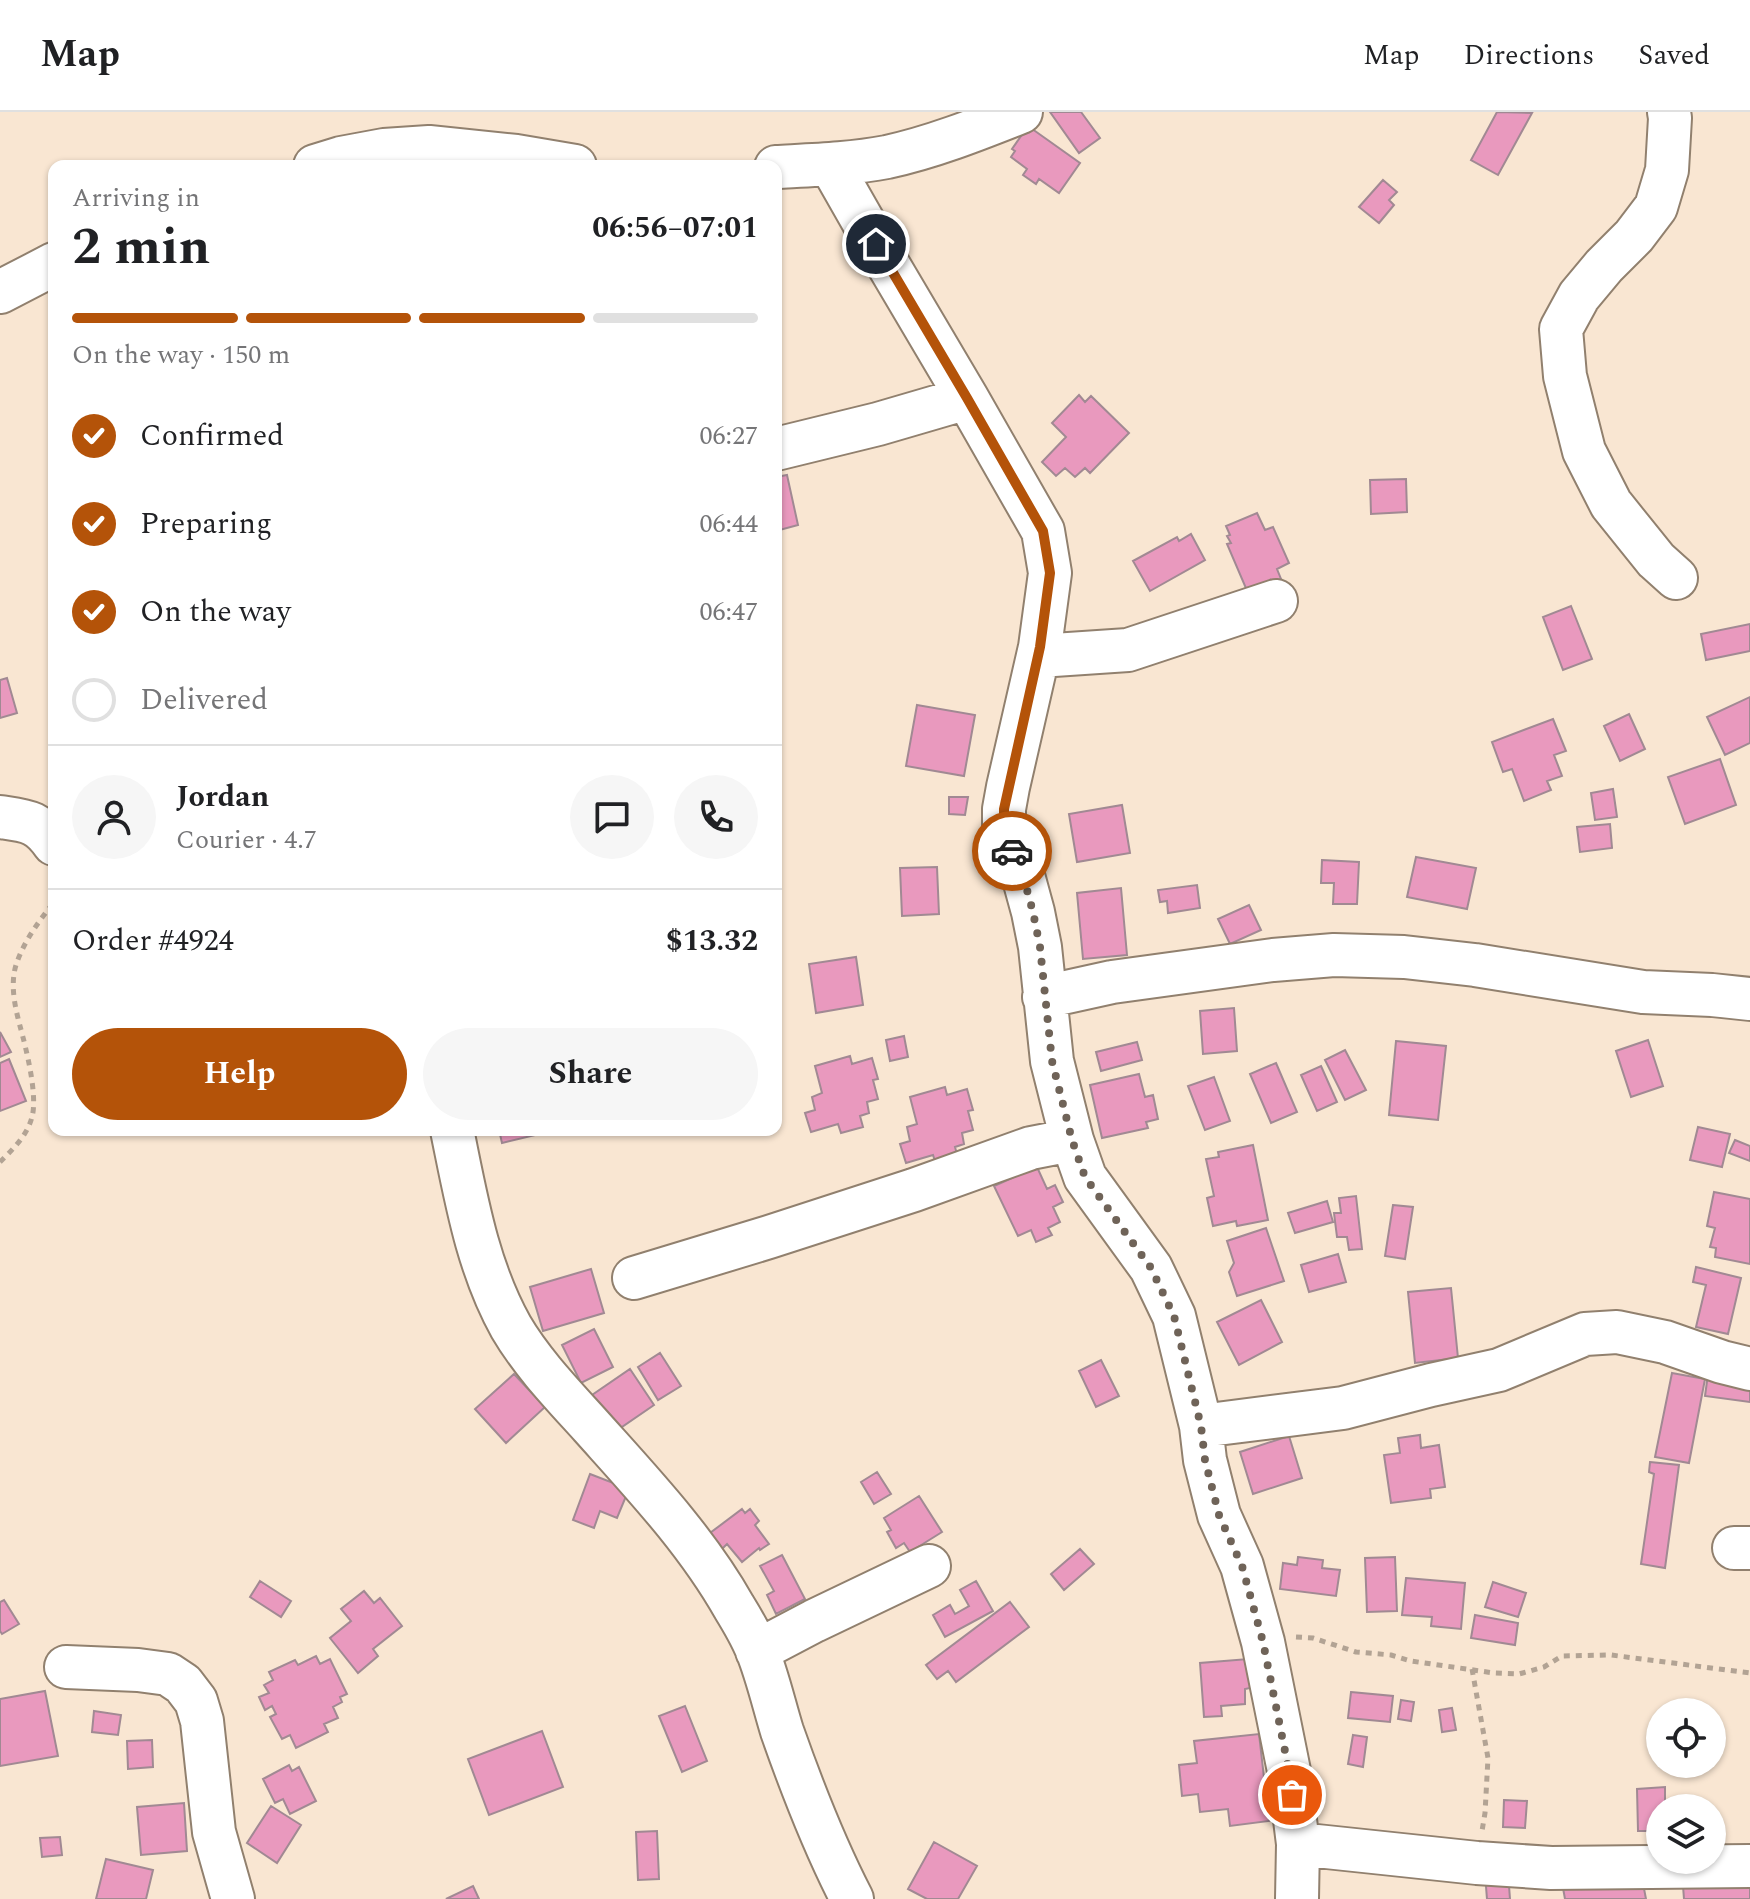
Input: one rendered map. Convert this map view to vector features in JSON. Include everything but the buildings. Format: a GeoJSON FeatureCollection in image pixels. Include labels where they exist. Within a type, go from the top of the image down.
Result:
{"type":"FeatureCollection","features":[{"type":"Feature","properties":{"kind":"street"},"geometry":{"type":"LineString","coordinates":[[782,167],[831,165],[887,157],[975,130],[1021,112]]}},
{"type":"Feature","properties":{"kind":"street"},"geometry":{"type":"LineString","coordinates":[[1669,112],[1667,170],[1656,207],[1579,296],[1561,329],[1565,376],[1584,451],[1611,504],[1656,560],[1676,578]]}},
{"type":"Feature","properties":{"kind":"street"},"geometry":{"type":"LineString","coordinates":[[334,160],[384,150],[429,147],[540,160]]}},
{"type":"Feature","properties":{"kind":"street"},"geometry":{"type":"LineString","coordinates":[[831,165],[1043,531],[1050,573],[1039,656],[1004,809],[1004,826],[1033,912],[1040,947],[1052,1061],[1072,1140],[1085,1177],[1151,1268],[1174,1316],[1219,1515],[1242,1566],[1263,1642],[1289,1771],[1298,1844],[1297,1899]]}},
{"type":"Feature","properties":{"kind":"street"},"geometry":{"type":"LineString","coordinates":[[0,292],[48,267]]}},
{"type":"Feature","properties":{"kind":"street"},"geometry":{"type":"LineString","coordinates":[[782,448],[967,398]]}},
{"type":"Feature","properties":{"kind":"street"},"geometry":{"type":"LineString","coordinates":[[1039,656],[1128,650],[1276,601]]}},
{"type":"Feature","properties":{"kind":"street"},"geometry":{"type":"LineString","coordinates":[[0,817],[31,822],[48,836]]}},
{"type":"Feature","properties":{"kind":"street"},"geometry":{"type":"LineString","coordinates":[[1044,997],[1112,982],[1273,960],[1334,955],[1404,957],[1643,992],[1750,999]]}},
{"type":"Feature","properties":{"kind":"street"},"geometry":{"type":"LineString","coordinates":[[453,1136],[470,1223],[484,1270],[512,1328],[544,1373],[678,1527],[734,1607],[757,1651],[811,1807],[834,1865],[852,1899]]}},
{"type":"Feature","properties":{"kind":"street"},"geometry":{"type":"LineString","coordinates":[[634,1278],[914,1190],[1031,1148],[1072,1140]]}},
{"type":"Feature","properties":{"kind":"street"},"geometry":{"type":"LineString","coordinates":[[1201,1426],[1343,1408],[1499,1370],[1585,1334],[1629,1334],[1750,1369]]}},
{"type":"Feature","properties":{"kind":"street"},"geometry":{"type":"LineString","coordinates":[[757,1651],[929,1566]]}},
{"type":"Feature","properties":{"kind":"street"},"geometry":{"type":"LineString","coordinates":[[66,1667],[168,1674],[183,1684],[196,1701],[202,1721],[214,1832],[233,1899]]}},
{"type":"Feature","properties":{"kind":"street"},"geometry":{"type":"LineString","coordinates":[[1298,1844],[1551,1868],[1750,1866]]}},
{"type":"Feature","properties":{"kind":"path"},"geometry":{"type":"LineString","coordinates":[[0,1162],[19,1143],[32,1117],[33,1095],[26,1049],[14,1001],[15,967],[30,933],[48,910]]}},
{"type":"Feature","properties":{"kind":"path"},"geometry":{"type":"LineString","coordinates":[[1263,1642],[1286,1636],[1313,1638],[1356,1652],[1494,1673],[1519,1674],[1544,1667],[1562,1656],[1611,1655],[1750,1673]]}},
{"type":"Feature","properties":{"kind":"path"},"geometry":{"type":"LineString","coordinates":[[1472,1669],[1488,1758],[1485,1813],[1477,1863]]}},
{"type":"Feature","properties":{"kind":"way so far"},"geometry":{"type":"LineString","coordinates":[[1012,851],[1030,897],[1040,947],[1052,1061],[1072,1140],[1085,1177],[1151,1268],[1174,1316],[1219,1515],[1242,1566],[1263,1642],[1292,1795]]}},
{"type":"Feature","properties":{"kind":"route"},"geometry":{"type":"LineString","coordinates":[[876,244],[1043,531],[1050,573],[1040,647],[1004,809],[1004,826],[1012,851]]}}]}
